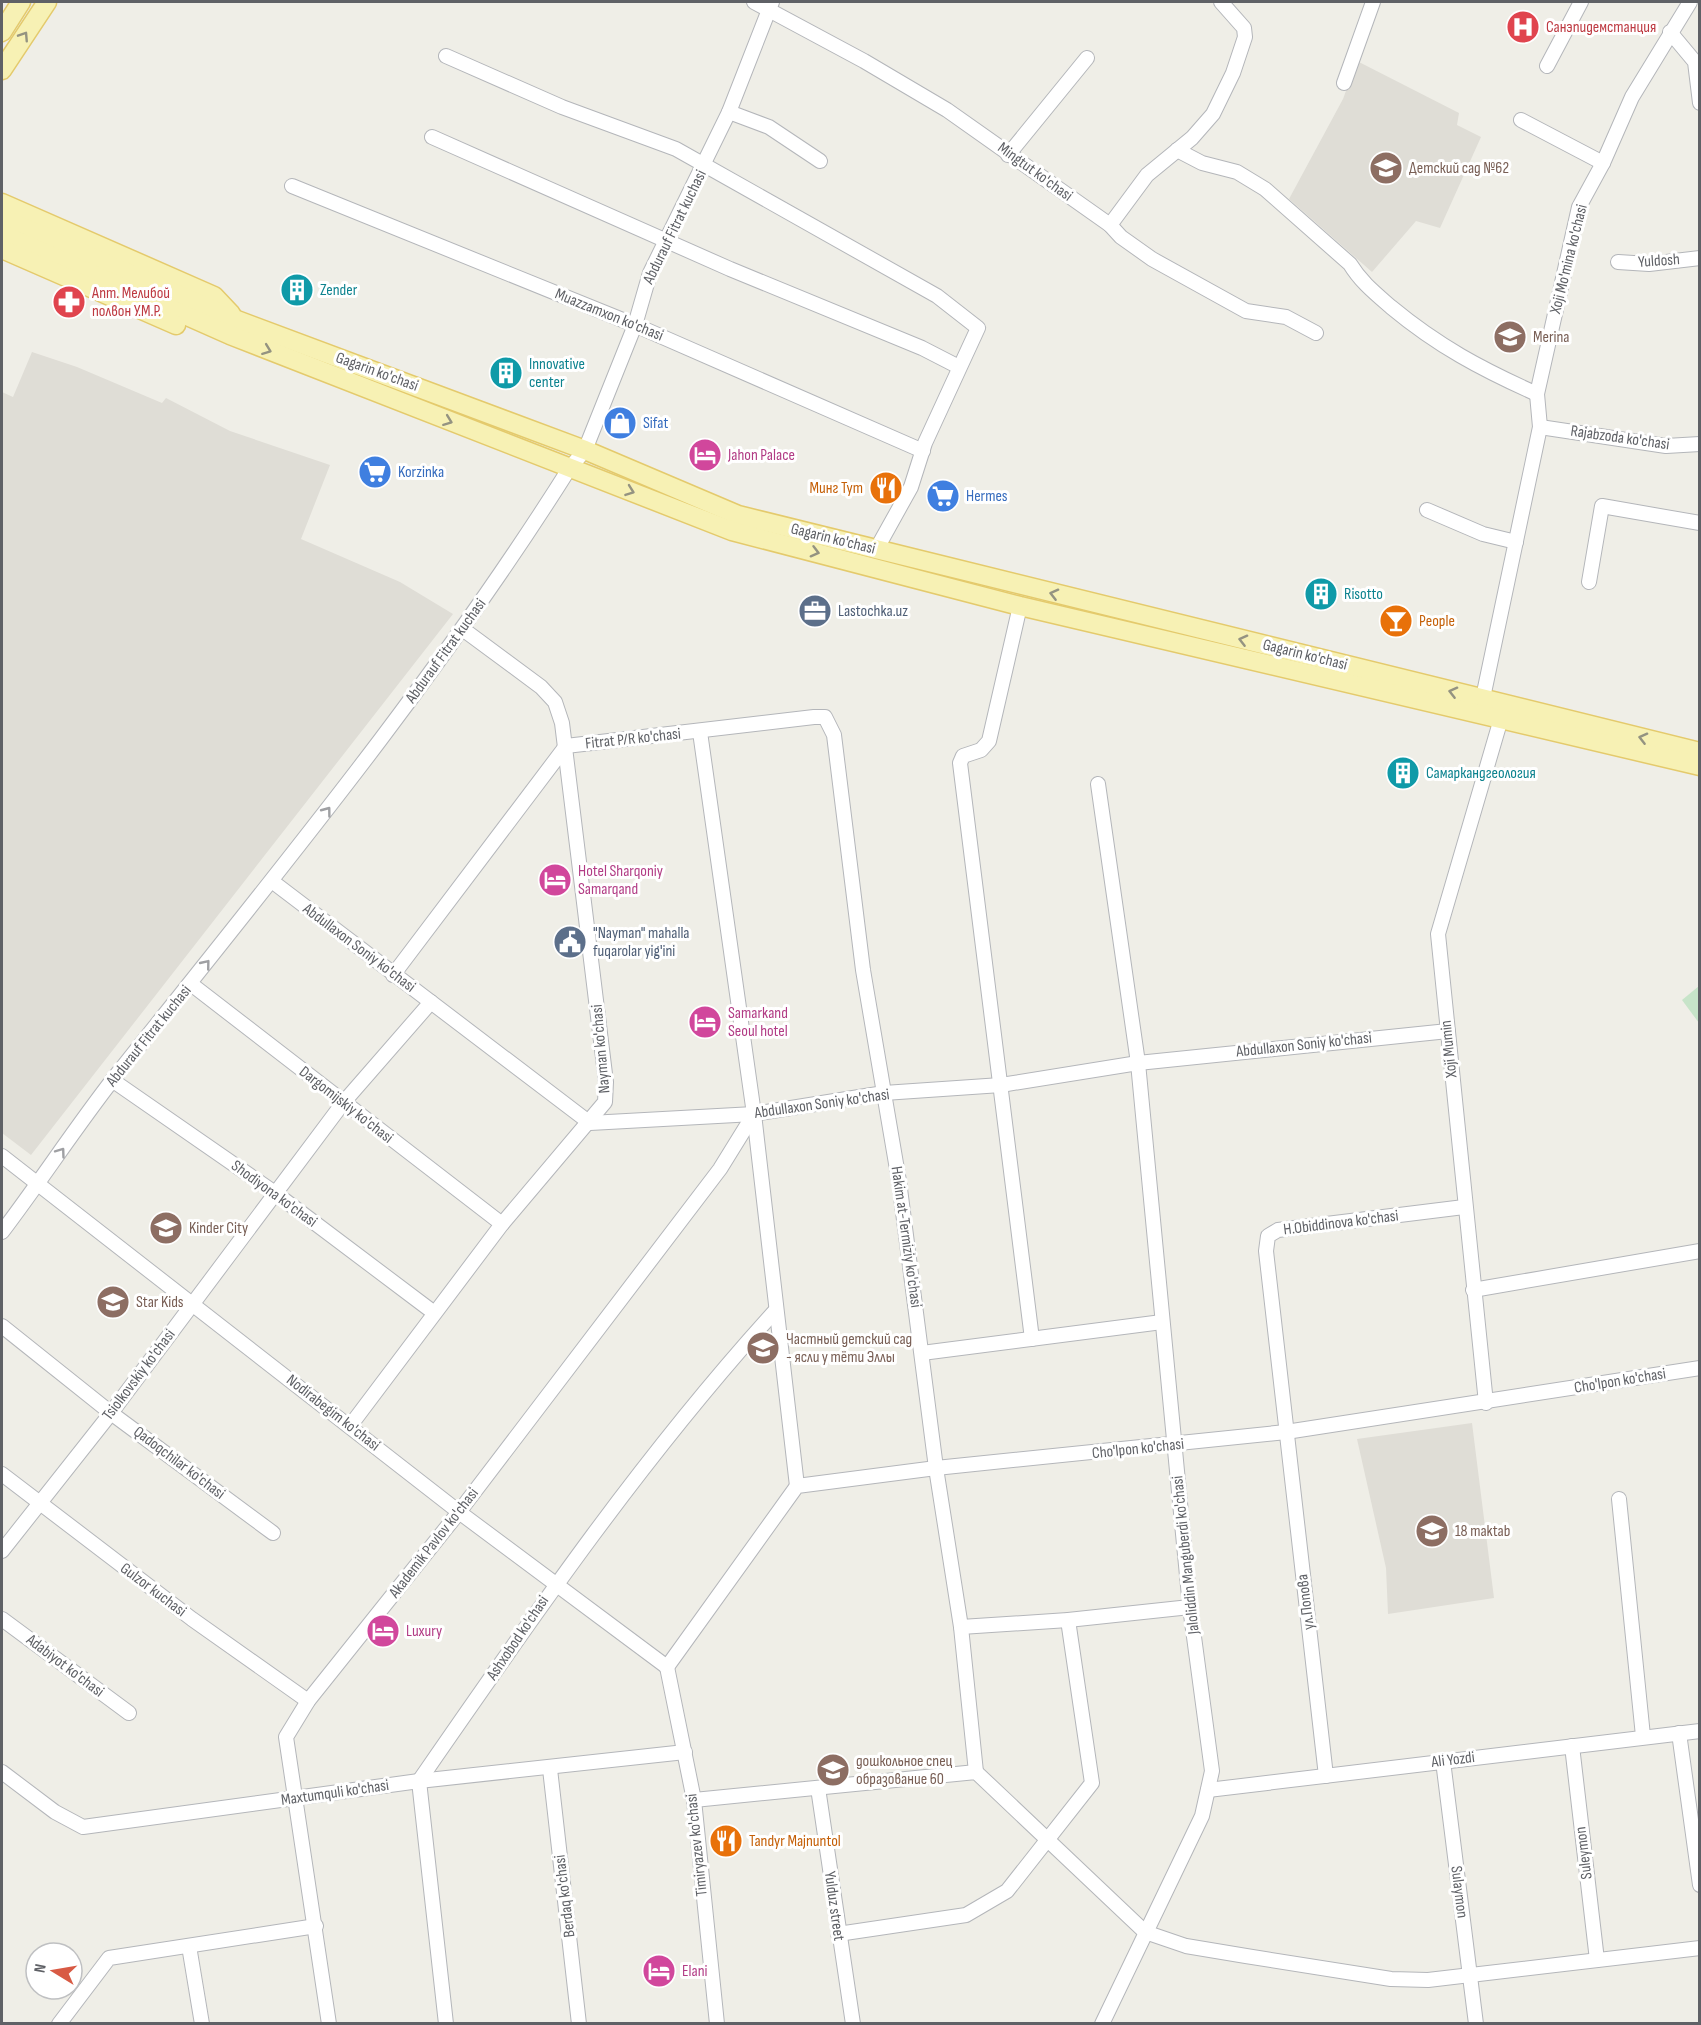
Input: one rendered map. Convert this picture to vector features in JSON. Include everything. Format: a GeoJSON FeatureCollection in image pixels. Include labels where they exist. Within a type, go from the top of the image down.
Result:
{"type":"FeatureCollection","features":[{"type":"Feature","properties":{"kind":"main road"},"geometry":{"type":"LineString","coordinates":[[2,32],[21,2]]}},
{"type":"Feature","properties":{"kind":"main road"},"geometry":{"type":"LineString","coordinates":[[2,70],[47,2]]}},
{"type":"Feature","properties":{"kind":"main road"},"geometry":{"type":"LineString","coordinates":[[2,203],[214,296],[233,328],[198,335],[2,249]]}},
{"type":"Feature","properties":{"kind":"main road","name":"Gagarin ko'chasi"},"geometry":{"type":"LineString","coordinates":[[2,218],[233,328],[585,450],[738,515],[1481,707]]}},
{"type":"Feature","properties":{"kind":"main road","name":"Gagarin ko'chasi"},"geometry":{"type":"LineString","coordinates":[[2,234],[569,469],[732,531],[1020,606],[1503,712],[1700,752]]}},
{"type":"Feature","properties":{"kind":"main road","name":"Gagarin ko'chasi"},"geometry":{"type":"LineString","coordinates":[[1503,712],[1700,766]]}},
{"type":"Feature","properties":{"kind":"street","name":"Mingtut ko'chasi"},"geometry":{"type":"LineString","coordinates":[[754,2],[769,6],[911,88],[992,141],[1008,155],[1110,225],[1121,237],[1152,259],[1246,311],[1286,317],[1316,333]]}},
{"type":"Feature","properties":{"kind":"street"},"geometry":{"type":"LineString","coordinates":[[1110,225],[1147,174],[1177,150],[1213,114],[1233,73],[1245,37],[1244,28],[1221,2]]}},
{"type":"Feature","properties":{"kind":"street"},"geometry":{"type":"LineString","coordinates":[[1344,83],[1373,2]]}},
{"type":"Feature","properties":{"kind":"street"},"geometry":{"type":"LineString","coordinates":[[1547,66],[1581,2]]}},
{"type":"Feature","properties":{"kind":"street","name":"Xoji Mo'mina ko'chasi"},"geometry":{"type":"LineString","coordinates":[[1481,707],[1540,427],[1537,394],[1579,207],[1603,163],[1632,97],[1690,2]]}},
{"type":"Feature","properties":{"kind":"street","name":"Abdurauf Fitrat kuchasi"},"geometry":{"type":"LineString","coordinates":[[2,1232],[112,1080],[273,882],[464,630],[569,469],[585,450],[635,325],[650,273],[729,112],[769,6]]}},
{"type":"Feature","properties":{"kind":"street"},"geometry":{"type":"LineString","coordinates":[[1670,32],[1695,62],[1700,103]]}},
{"type":"Feature","properties":{"kind":"street"},"geometry":{"type":"LineString","coordinates":[[446,56],[505,84],[676,149],[937,296],[978,328],[958,367],[923,451],[911,487],[876,550]]}},
{"type":"Feature","properties":{"kind":"street"},"geometry":{"type":"LineString","coordinates":[[1008,155],[1087,58]]}},
{"type":"Feature","properties":{"kind":"street"},"geometry":{"type":"LineString","coordinates":[[729,112],[769,127],[820,161]]}},
{"type":"Feature","properties":{"kind":"street"},"geometry":{"type":"LineString","coordinates":[[1521,120],[1603,163]]}},
{"type":"Feature","properties":{"kind":"street"},"geometry":{"type":"LineString","coordinates":[[432,137],[730,269],[922,348],[958,367]]}},
{"type":"Feature","properties":{"kind":"street"},"geometry":{"type":"LineString","coordinates":[[1177,150],[1202,163],[1237,172],[1266,189],[1350,264],[1359,280],[1427,337],[1483,369],[1537,394]]}},
{"type":"Feature","properties":{"kind":"street","name":"Muazzamxon ko'chasi"},"geometry":{"type":"LineString","coordinates":[[292,186],[635,325],[923,451]]}},
{"type":"Feature","properties":{"kind":"street","name":"Yuldosh"},"geometry":{"type":"LineString","coordinates":[[1618,262],[1649,264],[1700,258]]}},
{"type":"Feature","properties":{"kind":"street","name":"Rajabzoda ko'chasi"},"geometry":{"type":"LineString","coordinates":[[1540,427],[1666,446],[1700,444]]}},
{"type":"Feature","properties":{"kind":"street"},"geometry":{"type":"LineString","coordinates":[[1589,582],[1602,506],[1700,523]]}},
{"type":"Feature","properties":{"kind":"street"},"geometry":{"type":"LineString","coordinates":[[1427,510],[1483,534],[1516,542]]}},
{"type":"Feature","properties":{"kind":"street"},"geometry":{"type":"LineString","coordinates":[[1020,606],[989,741],[981,750],[963,756],[960,763],[1032,1339]]}},
{"type":"Feature","properties":{"kind":"street","name":"Nayman ko'chasi"},"geometry":{"type":"LineString","coordinates":[[350,1426],[433,1312],[502,1224],[590,1123],[605,1102],[606,1082],[566,746],[555,702],[541,687],[464,630]]}},
{"type":"Feature","properties":{"kind":"street","name":"Xoji Mumin"},"geometry":{"type":"LineString","coordinates":[[1486,1403],[1464,1207],[1438,934],[1503,712]]}},
{"type":"Feature","properties":{"kind":"street","name":"Fitrat P/R ko'chasi"},"geometry":{"type":"LineString","coordinates":[[566,746],[814,717]]}},
{"type":"Feature","properties":{"kind":"street","name":"Hakim at-Termiziy ko'chasi"},"geometry":{"type":"LineString","coordinates":[[814,717],[825,717],[834,735],[863,970],[899,1181],[936,1468],[961,1627],[976,1772]]}},
{"type":"Feature","properties":{"kind":"street"},"geometry":{"type":"LineString","coordinates":[[667,1667],[797,1486],[754,1114],[700,732]]}},
{"type":"Feature","properties":{"kind":"street"},"geometry":{"type":"LineString","coordinates":[[393,975],[566,746]]}},
{"type":"Feature","properties":{"kind":"street","name":"Jaloliddin Manguberdi ko'chasi"},"geometry":{"type":"LineString","coordinates":[[1098,784],[1138,1063],[1190,1607],[1212,1771],[1202,1816],[1102,2024]]}},
{"type":"Feature","properties":{"kind":"street","name":"Abdullaxon Soniy ko'chasi"},"geometry":{"type":"LineString","coordinates":[[273,882],[590,1123],[754,1114],[884,1094],[1001,1085],[1138,1063],[1448,1031]]}},
{"type":"Feature","properties":{"kind":"street","name":"Dargomijskiy ko'chasi"},"geometry":{"type":"LineString","coordinates":[[191,984],[502,1224]]}},
{"type":"Feature","properties":{"kind":"street","name":"Tsiolkovskiy ko'chasi"},"geometry":{"type":"LineString","coordinates":[[2,1551],[111,1413],[343,1103],[431,1002]]}},
{"type":"Feature","properties":{"kind":"street","name":"Shodiyona ko'chasi"},"geometry":{"type":"LineString","coordinates":[[112,1080],[275,1193],[433,1312]]}},
{"type":"Feature","properties":{"kind":"street","name":"Akademik Pavlov ko'chasi"},"geometry":{"type":"LineString","coordinates":[[329,2024],[286,1737],[308,1701],[459,1512],[720,1169],[754,1114]]}},
{"type":"Feature","properties":{"kind":"street","name":"Nodirabegim ko'chasi"},"geometry":{"type":"LineString","coordinates":[[2,1156],[459,1512],[667,1667]]}},
{"type":"Feature","properties":{"kind":"street","name":"H.Obiddinova ko'chasi"},"geometry":{"type":"LineString","coordinates":[[1286,1430],[1266,1251],[1268,1236],[1278,1230],[1464,1207]]}},
{"type":"Feature","properties":{"kind":"street"},"geometry":{"type":"LineString","coordinates":[[1473,1290],[1700,1251]]}},
{"type":"Feature","properties":{"kind":"street","name":"Ashxobod ko'chasi"},"geometry":{"type":"LineString","coordinates":[[419,1781],[554,1584],[723,1369],[776,1310]]}},
{"type":"Feature","properties":{"kind":"street"},"geometry":{"type":"LineString","coordinates":[[922,1353],[1162,1322]]}},
{"type":"Feature","properties":{"kind":"street","name":"Qadoqchilar ko'chasi"},"geometry":{"type":"LineString","coordinates":[[2,1326],[111,1413],[273,1533]]}},
{"type":"Feature","properties":{"kind":"street","name":"Cho'lpon ko'chasi"},"geometry":{"type":"LineString","coordinates":[[797,1486],[936,1468],[1175,1445],[1486,1403],[1700,1368]]}},
{"type":"Feature","properties":{"kind":"street","name":"ул.Попова"},"geometry":{"type":"LineString","coordinates":[[1286,1430],[1326,1776]]}},
{"type":"Feature","properties":{"kind":"street","name":"Gulzor kuchasi"},"geometry":{"type":"LineString","coordinates":[[2,1474],[192,1619],[308,1701]]}},
{"type":"Feature","properties":{"kind":"street"},"geometry":{"type":"LineString","coordinates":[[1619,1499],[1643,1736]]}},
{"type":"Feature","properties":{"kind":"street"},"geometry":{"type":"LineString","coordinates":[[961,1627],[1068,1620],[1190,1607]]}},
{"type":"Feature","properties":{"kind":"street","name":"Adabiyot ko'chasi"},"geometry":{"type":"LineString","coordinates":[[2,1618],[129,1713]]}},
{"type":"Feature","properties":{"kind":"street"},"geometry":{"type":"LineString","coordinates":[[838,1934],[966,1915],[1007,1890],[1092,1783],[1068,1620]]}},
{"type":"Feature","properties":{"kind":"street","name":"Timiryazev ko'chasi"},"geometry":{"type":"LineString","coordinates":[[667,1667],[694,1800],[717,2024]]}},
{"type":"Feature","properties":{"kind":"street","name":"Ali Yozdi"},"geometry":{"type":"LineString","coordinates":[[1208,1790],[1643,1736],[1700,1731]]}},
{"type":"Feature","properties":{"kind":"street"},"geometry":{"type":"LineString","coordinates":[[1679,1733],[1700,1885]]}},
{"type":"Feature","properties":{"kind":"street","name":"Suleymon"},"geometry":{"type":"LineString","coordinates":[[1572,1746],[1597,1960]]}},
{"type":"Feature","properties":{"kind":"street","name":"Maxtumquli ko'chasi"},"geometry":{"type":"LineString","coordinates":[[2,1772],[55,1812],[83,1827],[419,1781],[685,1752]]}},
{"type":"Feature","properties":{"kind":"street","name":"Sulaymon"},"geometry":{"type":"LineString","coordinates":[[1443,1761],[1476,2024]]}},
{"type":"Feature","properties":{"kind":"street","name":"Berdaq ko'chasi"},"geometry":{"type":"LineString","coordinates":[[550,1768],[579,2024]]}},
{"type":"Feature","properties":{"kind":"street"},"geometry":{"type":"LineString","coordinates":[[694,1800],[976,1772],[1145,1932],[1186,1946],[1391,1978],[1428,1980],[1700,1948]]}},
{"type":"Feature","properties":{"kind":"street"},"geometry":{"type":"LineString","coordinates":[[419,1781],[446,2024]]}},
{"type":"Feature","properties":{"kind":"street","name":"Yulduz street"},"geometry":{"type":"LineString","coordinates":[[818,1788],[853,2024]]}},
{"type":"Feature","properties":{"kind":"street"},"geometry":{"type":"LineString","coordinates":[[59,2024],[109,1958],[316,1926]]}},
{"type":"Feature","properties":{"kind":"street"},"geometry":{"type":"LineString","coordinates":[[189,1946],[201,2024]]}},
{"type":"Feature","properties":{"kind":"shaded area","name":"Детский сад №62"},"geometry":{"type":"Polygon","coordinates":[[[1357,61],[1459,113],[1457,125],[1481,137],[1440,228],[1416,221],[1372,272],[1289,199],[1343,99],[1357,61]]]}},
{"type":"Feature","properties":{"kind":"shaded area"},"geometry":{"type":"Polygon","coordinates":[[[32,352],[77,367],[162,403],[166,398],[230,431],[330,465],[301,539],[400,582],[453,614],[31,1155],[2,1133],[2,392],[13,397],[32,352]]]}},
{"type":"Feature","properties":{"kind":"shaded area","name":"18 maktab"},"geometry":{"type":"Polygon","coordinates":[[[1472,1423],[1494,1598],[1388,1614],[1386,1568],[1357,1439],[1472,1423]]]}},
{"type":"Feature","properties":{"kind":"green space"},"geometry":{"type":"Polygon","coordinates":[[[1699,986],[1699,1023],[1682,1000],[1699,986]]]}},
{"type":"Feature","properties":{"kind":"place","name":"Санэпидемстанция"},"geometry":{"type":"Point","coordinates":[1523,27]}},
{"type":"Feature","properties":{"kind":"place","name":"Детский сад №62"},"geometry":{"type":"Point","coordinates":[1386,168]}},
{"type":"Feature","properties":{"kind":"place","name":"Zender"},"geometry":{"type":"Point","coordinates":[297,290]}},
{"type":"Feature","properties":{"kind":"place","name":"Апт. Мелибой полвон У.М.Р."},"geometry":{"type":"Point","coordinates":[69,302]}},
{"type":"Feature","properties":{"kind":"place","name":"Merina"},"geometry":{"type":"Point","coordinates":[1510,337]}},
{"type":"Feature","properties":{"kind":"place","name":"Innovative center"},"geometry":{"type":"Point","coordinates":[506,373]}},
{"type":"Feature","properties":{"kind":"place","name":"Sifat"},"geometry":{"type":"Point","coordinates":[620,423]}},
{"type":"Feature","properties":{"kind":"place","name":"Jahon Palace"},"geometry":{"type":"Point","coordinates":[705,455]}},
{"type":"Feature","properties":{"kind":"place","name":"Korzinka"},"geometry":{"type":"Point","coordinates":[375,472]}},
{"type":"Feature","properties":{"kind":"place","name":"Минг Тут"},"geometry":{"type":"Point","coordinates":[886,488]}},
{"type":"Feature","properties":{"kind":"place","name":"Hermes"},"geometry":{"type":"Point","coordinates":[943,496]}},
{"type":"Feature","properties":{"kind":"place","name":"Risotto"},"geometry":{"type":"Point","coordinates":[1321,594]}},
{"type":"Feature","properties":{"kind":"place","name":"Lastochka.uz"},"geometry":{"type":"Point","coordinates":[815,611]}},
{"type":"Feature","properties":{"kind":"place","name":"People"},"geometry":{"type":"Point","coordinates":[1396,621]}},
{"type":"Feature","properties":{"kind":"place","name":"Самаркандгеология"},"geometry":{"type":"Point","coordinates":[1403,773]}},
{"type":"Feature","properties":{"kind":"place","name":"Hotel Sharqoniy Samarqand"},"geometry":{"type":"Point","coordinates":[555,880]}},
{"type":"Feature","properties":{"kind":"place","name":"\"Nayman\" mahalla fuqarolar yig'ini"},"geometry":{"type":"Point","coordinates":[570,942]}},
{"type":"Feature","properties":{"kind":"place","name":"Samarkand Seoul hotel"},"geometry":{"type":"Point","coordinates":[705,1022]}},
{"type":"Feature","properties":{"kind":"place","name":"Kinder City"},"geometry":{"type":"Point","coordinates":[166,1228]}},
{"type":"Feature","properties":{"kind":"place","name":"Star Kids"},"geometry":{"type":"Point","coordinates":[113,1302]}},
{"type":"Feature","properties":{"kind":"place","name":"Частный детский сад - ясли у тёти Эллы"},"geometry":{"type":"Point","coordinates":[763,1348]}},
{"type":"Feature","properties":{"kind":"place","name":"18 maktab"},"geometry":{"type":"Point","coordinates":[1432,1531]}},
{"type":"Feature","properties":{"kind":"place","name":"Luxury"},"geometry":{"type":"Point","coordinates":[383,1631]}},
{"type":"Feature","properties":{"kind":"place","name":"дошкольное спец образование 60"},"geometry":{"type":"Point","coordinates":[833,1770]}},
{"type":"Feature","properties":{"kind":"place","name":"Tandyr Majnuntol"},"geometry":{"type":"Point","coordinates":[726,1841]}},
{"type":"Feature","properties":{"kind":"place","name":"Elani"},"geometry":{"type":"Point","coordinates":[659,1971]}}]}
